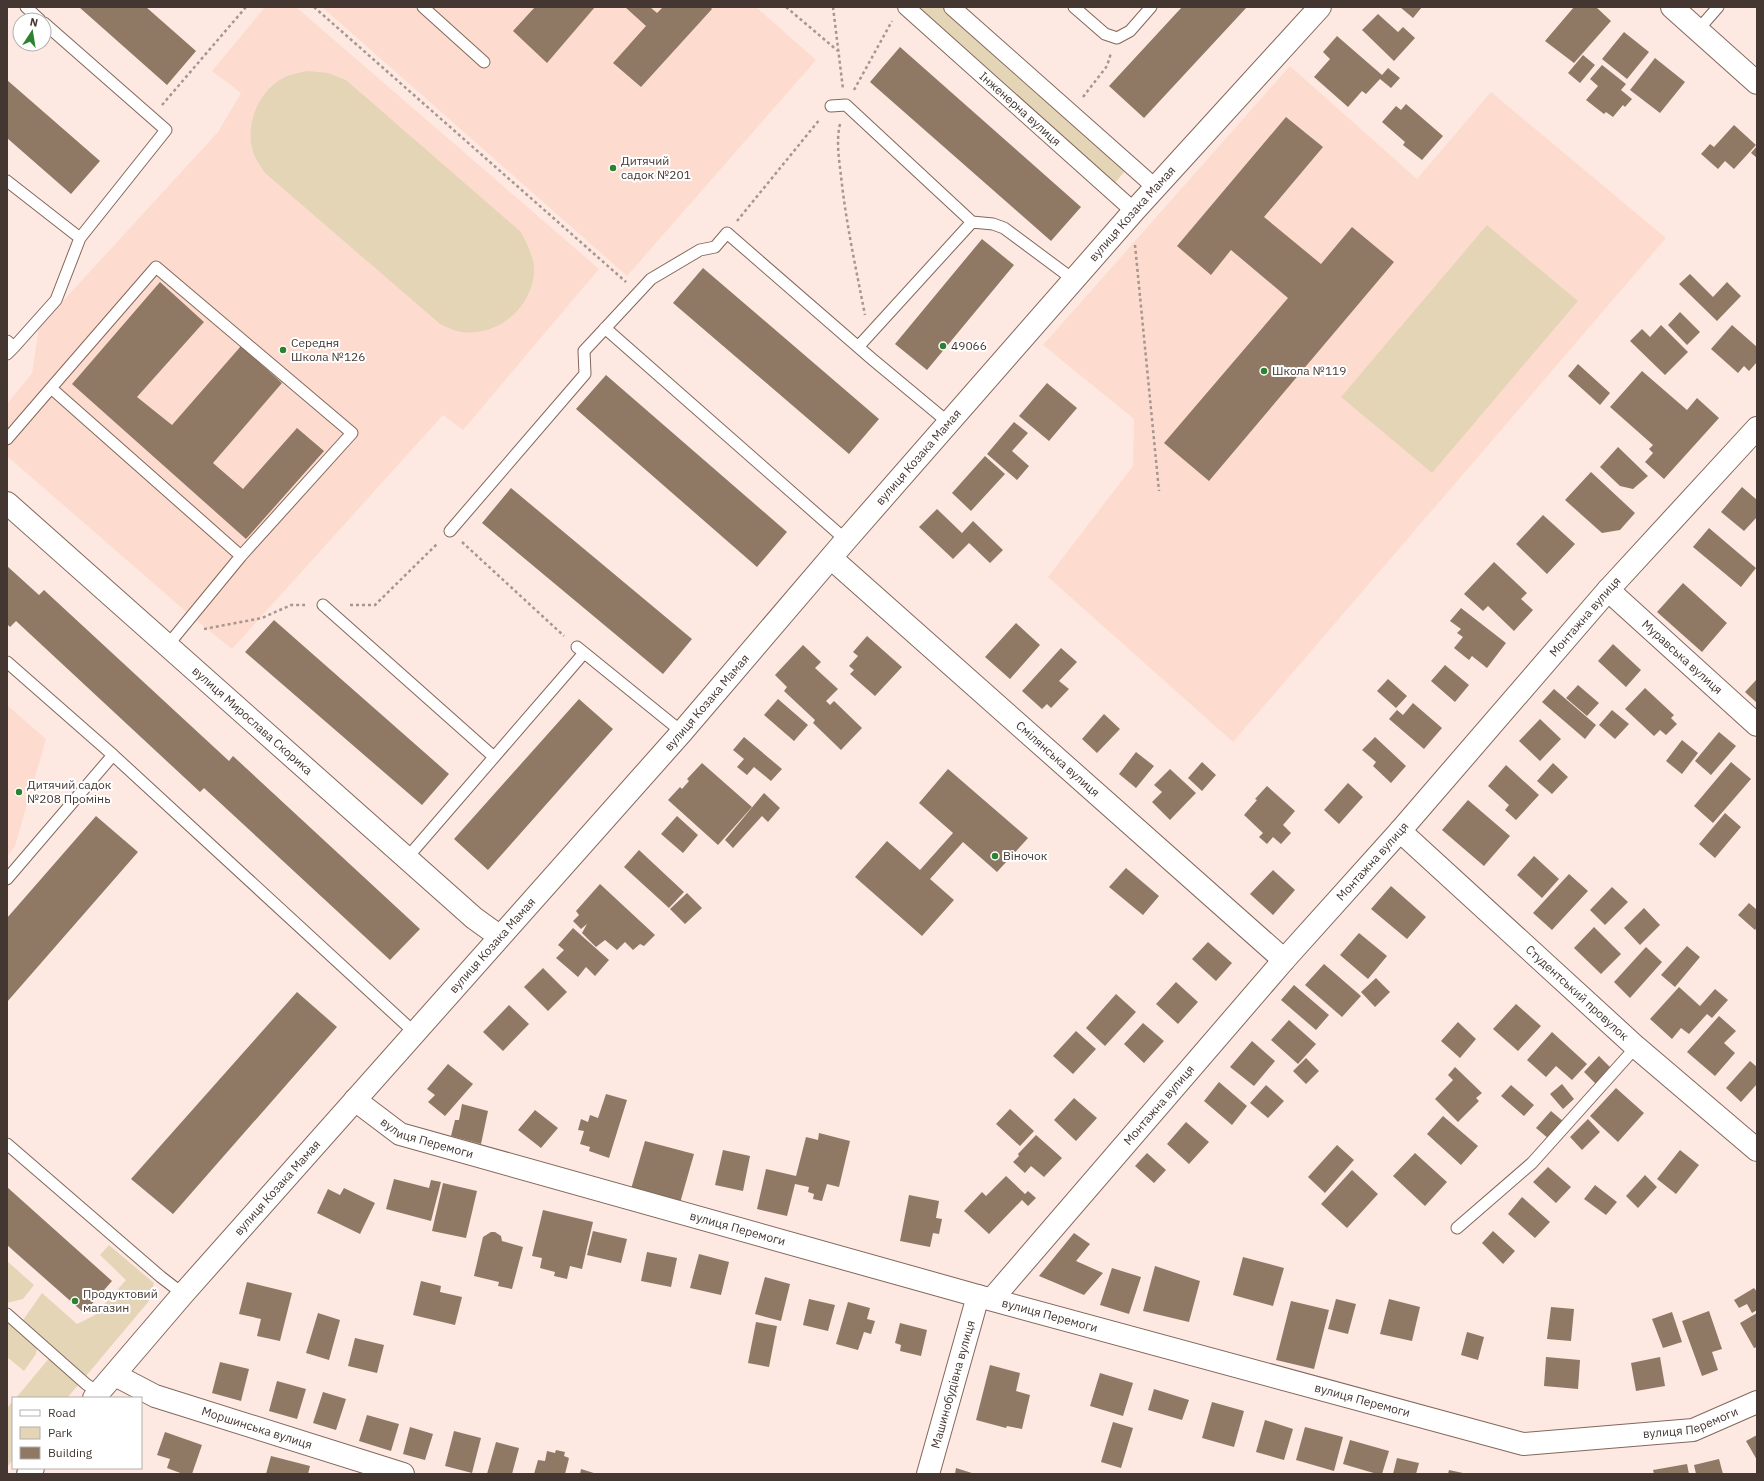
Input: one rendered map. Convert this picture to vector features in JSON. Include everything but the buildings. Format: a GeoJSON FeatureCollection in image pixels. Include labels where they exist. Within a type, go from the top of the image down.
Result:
{"type":"FeatureCollection","features":[{"type":"Feature","properties":{"kind":"street"},"geometry":{"type":"LineString","coordinates":[[952,7],[1155,187]]}},
{"type":"Feature","properties":{"kind":"street","name":"вулиця Козака Мамая"},"geometry":{"type":"LineString","coordinates":[[97,1395],[183,1294],[499,936],[682,732],[846,540],[1155,187],[1320,7]]}},
{"type":"Feature","properties":{"kind":"street"},"geometry":{"type":"LineString","coordinates":[[1672,7],[1757,82]]}},
{"type":"Feature","properties":{"kind":"street","name":"Інженерна вулиця"},"geometry":{"type":"LineString","coordinates":[[901,10],[1134,211]]}},
{"type":"Feature","properties":{"kind":"street","name":"Монтажна вулиця"},"geometry":{"type":"LineString","coordinates":[[985,1298],[1400,831],[1608,590],[1757,428]]}},
{"type":"Feature","properties":{"kind":"street","name":"вулиця Мирослава Скорика"},"geometry":{"type":"LineString","coordinates":[[7,503],[174,638],[407,858],[474,918],[499,936]]}},
{"type":"Feature","properties":{"kind":"street","name":"Смілянська вулиця"},"geometry":{"type":"LineString","coordinates":[[831,558],[1284,960]]}},
{"type":"Feature","properties":{"kind":"street","name":"Муравська вулиця"},"geometry":{"type":"LineString","coordinates":[[1608,590],[1757,725]]}},
{"type":"Feature","properties":{"kind":"street","name":"Студентський провулок"},"geometry":{"type":"LineString","coordinates":[[1400,831],[1636,1047],[1757,1150]]}},
{"type":"Feature","properties":{"kind":"street","name":"вулиця Перемоги"},"geometry":{"type":"LineString","coordinates":[[355,1100],[400,1134],[985,1298],[1523,1444],[1694,1430],[1757,1402]]}},
{"type":"Feature","properties":{"kind":"street","name":"Машинобудівна вулиця"},"geometry":{"type":"LineString","coordinates":[[928,1474],[985,1298]]}},
{"type":"Feature","properties":{"kind":"street","name":"Моршинська вулиця"},"geometry":{"type":"LineString","coordinates":[[115,1375],[155,1396],[403,1474]]}},
{"type":"Feature","properties":{"kind":"lane"},"geometry":{"type":"LineString","coordinates":[[423,7],[484,62]]}},
{"type":"Feature","properties":{"kind":"lane"},"geometry":{"type":"LineString","coordinates":[[1074,7],[1105,34],[1117,38],[1130,31],[1152,7]]}},
{"type":"Feature","properties":{"kind":"lane"},"geometry":{"type":"LineString","coordinates":[[1698,30],[1718,7]]}},
{"type":"Feature","properties":{"kind":"lane"},"geometry":{"type":"LineString","coordinates":[[9,348],[56,300],[80,238],[166,130],[52,30]]}},
{"type":"Feature","properties":{"kind":"lane"},"geometry":{"type":"LineString","coordinates":[[831,106],[846,105],[972,222],[993,224],[1004,228],[1074,280]]}},
{"type":"Feature","properties":{"kind":"lane"},"geometry":{"type":"LineString","coordinates":[[7,181],[80,238]]}},
{"type":"Feature","properties":{"kind":"lane"},"geometry":{"type":"LineString","coordinates":[[858,347],[972,222]]}},
{"type":"Feature","properties":{"kind":"lane"},"geometry":{"type":"LineString","coordinates":[[450,531],[585,374],[584,351],[605,328],[652,279],[700,250],[715,247],[727,233],[858,347],[949,423]]}},
{"type":"Feature","properties":{"kind":"lane"},"geometry":{"type":"LineString","coordinates":[[7,439],[156,267],[352,433],[241,556],[174,638]]}},
{"type":"Feature","properties":{"kind":"lane"},"geometry":{"type":"LineString","coordinates":[[605,328],[846,540]]}},
{"type":"Feature","properties":{"kind":"lane"},"geometry":{"type":"LineString","coordinates":[[51,388],[241,556]]}},
{"type":"Feature","properties":{"kind":"lane"},"geometry":{"type":"LineString","coordinates":[[323,605],[494,757]]}},
{"type":"Feature","properties":{"kind":"lane"},"geometry":{"type":"LineString","coordinates":[[407,858],[494,757],[581,650],[682,732]]}},
{"type":"Feature","properties":{"kind":"lane"},"geometry":{"type":"LineString","coordinates":[[7,662],[113,756],[415,1032]]}},
{"type":"Feature","properties":{"kind":"lane"},"geometry":{"type":"LineString","coordinates":[[7,879],[113,756]]}},
{"type":"Feature","properties":{"kind":"lane"},"geometry":{"type":"LineString","coordinates":[[1457,1228],[1532,1163],[1636,1047]]}},
{"type":"Feature","properties":{"kind":"lane"},"geometry":{"type":"LineString","coordinates":[[7,1144],[155,1272],[183,1294]]}},
{"type":"Feature","properties":{"kind":"lane"},"geometry":{"type":"LineString","coordinates":[[7,1314],[97,1395]]}},
{"type":"Feature","properties":{"kind":"path"},"geometry":{"type":"LineString","coordinates":[[152,118],[246,7]]}},
{"type":"Feature","properties":{"kind":"path"},"geometry":{"type":"LineString","coordinates":[[314,7],[638,293]]}},
{"type":"Feature","properties":{"kind":"path"},"geometry":{"type":"LineString","coordinates":[[786,7],[838,52]]}},
{"type":"Feature","properties":{"kind":"path"},"geometry":{"type":"LineString","coordinates":[[833,7],[846,105]]}},
{"type":"Feature","properties":{"kind":"path"},"geometry":{"type":"LineString","coordinates":[[868,335],[844,201],[838,133],[846,105],[901,10]]}},
{"type":"Feature","properties":{"kind":"path"},"geometry":{"type":"LineString","coordinates":[[1072,112],[1107,66],[1117,38]]}},
{"type":"Feature","properties":{"kind":"path"},"geometry":{"type":"LineString","coordinates":[[727,233],[831,106]]}},
{"type":"Feature","properties":{"kind":"path"},"geometry":{"type":"LineString","coordinates":[[1134,211],[1135,260],[1159,491]]}},
{"type":"Feature","properties":{"kind":"path"},"geometry":{"type":"LineString","coordinates":[[174,638],[205,629],[262,618],[292,605],[375,605],[450,531],[581,650]]}},
{"type":"Feature","properties":{"kind":"shaded area","name":"Середня Школа №126"},"geometry":{"type":"Polygon","coordinates":[[[265,7],[296,7],[599,269],[463,430],[443,415],[232,649],[191,616],[7,456],[7,404],[32,373],[39,327],[218,132],[241,93],[212,71],[265,7]]]}},
{"type":"Feature","properties":{"kind":"shaded area","name":"Дитячий садок №201"},"geometry":{"type":"Polygon","coordinates":[[[322,7],[756,7],[816,60],[627,276],[322,7]]]}},
{"type":"Feature","properties":{"kind":"shaded area"},"geometry":{"type":"Polygon","coordinates":[[[1290,66],[1417,179],[1491,92],[1666,238],[1233,742],[1048,577],[1133,466],[1134,419],[1043,345],[1290,66]]]}},
{"type":"Feature","properties":{"kind":"shaded area","name":"Дитячий садок №208 Промінь"},"geometry":{"type":"Polygon","coordinates":[[[7,705],[46,739],[15,846],[7,857],[7,705]]]}},
{"type":"Feature","properties":{"kind":"green space"},"geometry":{"type":"Polygon","coordinates":[[[911,7],[944,7],[1127,169],[1113,185],[911,7]]]}},
{"type":"Feature","properties":{"kind":"green space"},"geometry":{"type":"Polygon","coordinates":[[[308,71],[328,73],[346,80],[521,232],[532,257],[534,273],[526,298],[519,309],[510,318],[487,330],[474,332],[461,332],[440,324],[265,173],[255,157],[252,145],[252,121],[256,109],[262,98],[279,80],[290,75],[308,71]]]}},
{"type":"Feature","properties":{"kind":"green space"},"geometry":{"type":"Polygon","coordinates":[[[1487,225],[1578,301],[1432,473],[1341,397],[1487,225]]]}},
{"type":"Feature","properties":{"kind":"green space"},"geometry":{"type":"Polygon","coordinates":[[[109,1245],[154,1283],[149,1301],[86,1376],[23,1320],[42,1293],[77,1324],[95,1315],[126,1280],[100,1255],[109,1245]]]}},
{"type":"Feature","properties":{"kind":"green space"},"geometry":{"type":"Polygon","coordinates":[[[7,1261],[34,1285],[23,1299],[7,1303],[7,1261]]]}},
{"type":"Feature","properties":{"kind":"green space"},"geometry":{"type":"Polygon","coordinates":[[[7,1322],[37,1347],[36,1354],[24,1371],[7,1357],[7,1322]]]}},
{"type":"Feature","properties":{"kind":"green space"},"geometry":{"type":"Polygon","coordinates":[[[50,1357],[79,1384],[68,1397],[17,1397],[50,1357]]]}},
{"type":"Feature","properties":{"kind":"green space"},"geometry":{"type":"Polygon","coordinates":[[[12,1402],[12,1461],[7,1467],[7,1408],[12,1402]]]}},
{"type":"Feature","properties":{"kind":"place","name":"Дитячий садок №201"},"geometry":{"type":"Point","coordinates":[613,168]}},
{"type":"Feature","properties":{"kind":"place","name":"49066"},"geometry":{"type":"Point","coordinates":[943,346]}},
{"type":"Feature","properties":{"kind":"place","name":"Середня Школа №126"},"geometry":{"type":"Point","coordinates":[283,350]}},
{"type":"Feature","properties":{"kind":"place","name":"Школа №119"},"geometry":{"type":"Point","coordinates":[1264,371]}},
{"type":"Feature","properties":{"kind":"place","name":"Дитячий садок №208 Промінь"},"geometry":{"type":"Point","coordinates":[19,792]}},
{"type":"Feature","properties":{"kind":"place","name":"Віночок"},"geometry":{"type":"Point","coordinates":[995,856]}},
{"type":"Feature","properties":{"kind":"place","name":"Продуктовий магазин"},"geometry":{"type":"Point","coordinates":[75,1301]}}]}
